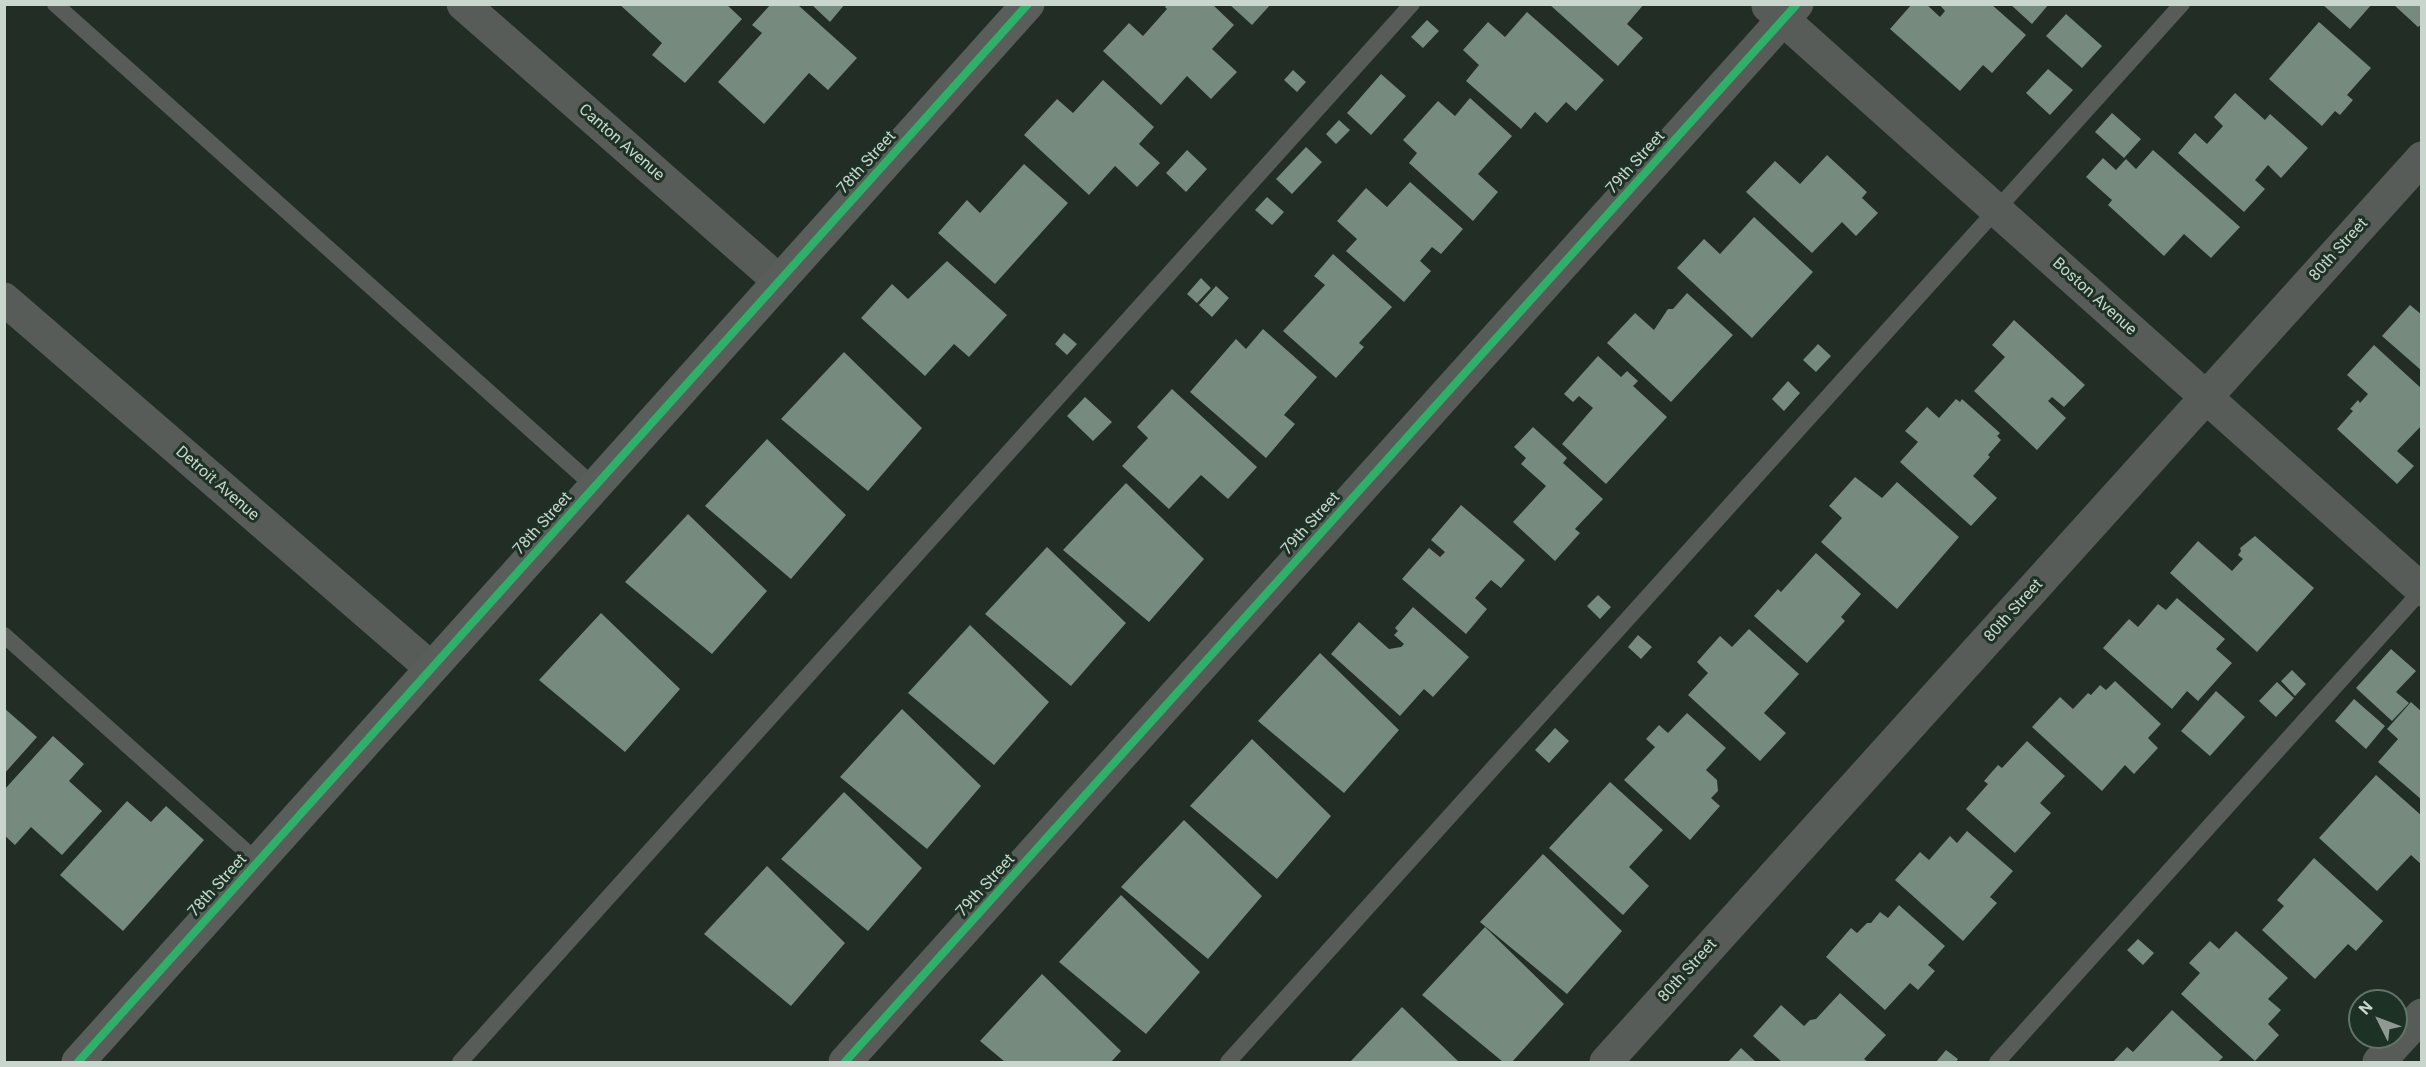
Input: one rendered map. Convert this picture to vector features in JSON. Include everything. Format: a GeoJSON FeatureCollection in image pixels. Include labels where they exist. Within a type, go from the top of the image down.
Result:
{"type":"FeatureCollection","features":[{"type":"Feature","properties":{"kind":"street","name":"Canton Avenue"},"geometry":{"type":"LineString","coordinates":[[463,4],[779,281]]}},
{"type":"Feature","properties":{"kind":"street","name":"78th Street"},"geometry":{"type":"LineString","coordinates":[[78,1062],[1028,4]]}},
{"type":"Feature","properties":{"kind":"street","name":"Boston Avenue"},"geometry":{"type":"LineString","coordinates":[[1782,9],[1997,210],[2421,590]]}},
{"type":"Feature","properties":{"kind":"street","name":"79th Street"},"geometry":{"type":"LineString","coordinates":[[845,1062],[1782,9]]}},
{"type":"Feature","properties":{"kind":"street","name":"80th Street"},"geometry":{"type":"LineString","coordinates":[[1606,1062],[2421,158]]}},
{"type":"Feature","properties":{"kind":"street","name":"Detroit Avenue"},"geometry":{"type":"LineString","coordinates":[[4,299],[431,668]]}},
{"type":"Feature","properties":{"kind":"street"},"geometry":{"type":"LineString","coordinates":[[2379,1062],[2421,1015]]}},
{"type":"Feature","properties":{"kind":"lane"},"geometry":{"type":"LineString","coordinates":[[55,4],[595,487]]}},
{"type":"Feature","properties":{"kind":"lane"},"geometry":{"type":"LineString","coordinates":[[460,1062],[1412,4]]}},
{"type":"Feature","properties":{"kind":"lane"},"geometry":{"type":"LineString","coordinates":[[1228,1062],[2182,4]]}},
{"type":"Feature","properties":{"kind":"lane"},"geometry":{"type":"LineString","coordinates":[[1997,1062],[2421,590]]}},
{"type":"Feature","properties":{"kind":"lane"},"geometry":{"type":"LineString","coordinates":[[4,635],[258,862]]}},
{"type":"Feature","properties":{"kind":"building"},"geometry":{"type":"Polygon","coordinates":[[[619,4],[726,4],[742,19],[685,83],[652,55],[662,43],[619,4]]]}},
{"type":"Feature","properties":{"kind":"building"},"geometry":{"type":"Polygon","coordinates":[[[771,4],[798,5],[857,58],[828,90],[809,73],[764,124],[718,82],[762,33],[752,25],[771,4]]]}},
{"type":"Feature","properties":{"kind":"building"},"geometry":{"type":"Polygon","coordinates":[[[811,4],[845,4],[830,22],[811,4]]]}},
{"type":"Feature","properties":{"kind":"building"},"geometry":{"type":"Polygon","coordinates":[[[1167,4],[1212,4],[1234,25],[1212,49],[1237,72],[1211,99],[1187,76],[1161,105],[1103,51],[1129,23],[1143,36],[1167,9],[1165,7],[1167,4]]]}},
{"type":"Feature","properties":{"kind":"building"},"geometry":{"type":"Polygon","coordinates":[[[1229,4],[1271,4],[1252,25],[1229,4]]]}},
{"type":"Feature","properties":{"kind":"building"},"geometry":{"type":"Polygon","coordinates":[[[1549,4],[1644,4],[1627,24],[1643,38],[1618,66],[1549,4]]]}},
{"type":"Feature","properties":{"kind":"building"},"geometry":{"type":"Polygon","coordinates":[[[1912,4],[1926,4],[1940,17],[1945,11],[1939,4],[1991,4],[2026,35],[1992,73],[1983,65],[1960,91],[1890,29],[1912,4]]]}},
{"type":"Feature","properties":{"kind":"building"},"geometry":{"type":"Polygon","coordinates":[[[2010,4],[2049,4],[2032,24],[2010,4]]]}},
{"type":"Feature","properties":{"kind":"building"},"geometry":{"type":"Polygon","coordinates":[[[2322,4],[2372,4],[2350,29],[2322,4]]]}},
{"type":"Feature","properties":{"kind":"building"},"geometry":{"type":"Polygon","coordinates":[[[2393,4],[2422,4],[2422,24],[2418,27],[2393,4]]]}},
{"type":"Feature","properties":{"kind":"building"},"geometry":{"type":"Polygon","coordinates":[[[1527,12],[1604,80],[1576,111],[1566,102],[1547,123],[1535,112],[1521,129],[1466,81],[1479,65],[1463,50],[1488,22],[1505,37],[1527,12]]]}},
{"type":"Feature","properties":{"kind":"building"},"geometry":{"type":"Polygon","coordinates":[[[2066,14],[2102,46],[2082,68],[2046,36],[2066,14]]]}},
{"type":"Feature","properties":{"kind":"building"},"geometry":{"type":"Polygon","coordinates":[[[1427,20],[1439,31],[1423,48],[1411,37],[1427,20]]]}},
{"type":"Feature","properties":{"kind":"building"},"geometry":{"type":"Polygon","coordinates":[[[2319,22],[2371,68],[2347,95],[2353,100],[2340,115],[2335,111],[2322,126],[2269,79],[2319,22]]]}},
{"type":"Feature","properties":{"kind":"building"},"geometry":{"type":"Polygon","coordinates":[[[2048,69],[2073,90],[2050,115],[2026,93],[2048,69]]]}},
{"type":"Feature","properties":{"kind":"building"},"geometry":{"type":"Polygon","coordinates":[[[1293,70],[1306,82],[1297,92],[1284,80],[1293,70]]]}},
{"type":"Feature","properties":{"kind":"building"},"geometry":{"type":"Polygon","coordinates":[[[1381,74],[1406,96],[1371,135],[1347,113],[1381,74]]]}},
{"type":"Feature","properties":{"kind":"building"},"geometry":{"type":"Polygon","coordinates":[[[1103,80],[1154,127],[1139,144],[1160,163],[1137,187],[1115,166],[1089,195],[1024,135],[1057,99],[1073,113],[1103,80]]]}},
{"type":"Feature","properties":{"kind":"building"},"geometry":{"type":"Polygon","coordinates":[[[2235,93],[2265,120],[2270,114],[2308,148],[2281,178],[2268,165],[2255,180],[2265,189],[2244,212],[2178,153],[2195,133],[2207,144],[2223,126],[2214,117],[2235,93]]]}},
{"type":"Feature","properties":{"kind":"building"},"geometry":{"type":"Polygon","coordinates":[[[1470,98],[1512,136],[1478,174],[1498,192],[1473,221],[1409,163],[1417,153],[1403,140],[1438,101],[1455,116],[1470,98]]]}},
{"type":"Feature","properties":{"kind":"building"},"geometry":{"type":"Polygon","coordinates":[[[2112,113],[2141,139],[2124,158],[2095,132],[2112,113]]]}},
{"type":"Feature","properties":{"kind":"building"},"geometry":{"type":"Polygon","coordinates":[[[1339,120],[1350,130],[1336,144],[1326,134],[1339,120]]]}},
{"type":"Feature","properties":{"kind":"building"},"geometry":{"type":"Polygon","coordinates":[[[1306,147],[1322,162],[1292,194],[1276,179],[1306,147]]]}},
{"type":"Feature","properties":{"kind":"building"},"geometry":{"type":"Polygon","coordinates":[[[1187,150],[1207,169],[1186,192],[1166,173],[1187,150]]]}},
{"type":"Feature","properties":{"kind":"building"},"geometry":{"type":"Polygon","coordinates":[[[2153,150],[2240,227],[2211,258],[2184,234],[2164,256],[2108,205],[2112,200],[2086,177],[2103,158],[2116,170],[2126,159],[2136,169],[2153,150]]]}},
{"type":"Feature","properties":{"kind":"building"},"geometry":{"type":"Polygon","coordinates":[[[1827,155],[1867,192],[1862,198],[1878,213],[1856,236],[1842,222],[1812,253],[1746,192],[1775,161],[1800,184],[1827,155]]]}},
{"type":"Feature","properties":{"kind":"building"},"geometry":{"type":"Polygon","coordinates":[[[1024,164],[1068,203],[995,284],[938,233],[967,200],[980,213],[1024,164]]]}},
{"type":"Feature","properties":{"kind":"building"},"geometry":{"type":"Polygon","coordinates":[[[1410,182],[1463,229],[1441,254],[1432,247],[1420,261],[1431,271],[1404,302],[1346,251],[1357,239],[1337,221],[1366,188],[1387,207],[1410,182]]]}},
{"type":"Feature","properties":{"kind":"building"},"geometry":{"type":"Polygon","coordinates":[[[1267,197],[1284,212],[1272,225],[1255,210],[1267,197]]]}},
{"type":"Feature","properties":{"kind":"building"},"geometry":{"type":"Polygon","coordinates":[[[1754,217],[1813,272],[1752,338],[1677,268],[1704,239],[1720,254],[1754,217]]]}},
{"type":"Feature","properties":{"kind":"building"},"geometry":{"type":"Polygon","coordinates":[[[1333,254],[1392,307],[1359,343],[1364,347],[1336,378],[1283,331],[1325,285],[1314,276],[1333,254]]]}},
{"type":"Feature","properties":{"kind":"building"},"geometry":{"type":"Polygon","coordinates":[[[947,261],[1007,315],[969,357],[954,344],[925,376],[861,318],[892,284],[908,299],[947,261]]]}},
{"type":"Feature","properties":{"kind":"building"},"geometry":{"type":"Polygon","coordinates":[[[1201,278],[1211,288],[1197,303],[1187,294],[1201,278]]]}},
{"type":"Feature","properties":{"kind":"building"},"geometry":{"type":"Polygon","coordinates":[[[1216,286],[1229,298],[1212,317],[1199,305],[1216,286]]]}},
{"type":"Feature","properties":{"kind":"building"},"geometry":{"type":"Polygon","coordinates":[[[1687,293],[1733,335],[1671,402],[1607,343],[1635,313],[1654,330],[1668,309],[1673,309],[1687,293]]]}},
{"type":"Feature","properties":{"kind":"building"},"geometry":{"type":"Polygon","coordinates":[[[2410,305],[2422,315],[2422,371],[2382,336],[2410,305]]]}},
{"type":"Feature","properties":{"kind":"building"},"geometry":{"type":"Polygon","coordinates":[[[2014,320],[2085,385],[2064,407],[2052,397],[2048,401],[2066,418],[2037,450],[1974,391],[2005,357],[1992,345],[2014,320]]]}},
{"type":"Feature","properties":{"kind":"building"},"geometry":{"type":"Polygon","coordinates":[[[1263,329],[1317,377],[1284,415],[1295,424],[1266,458],[1190,392],[1236,339],[1246,349],[1263,329]]]}},
{"type":"Feature","properties":{"kind":"building"},"geometry":{"type":"Polygon","coordinates":[[[1064,333],[1077,344],[1067,355],[1055,344],[1064,333]]]}},
{"type":"Feature","properties":{"kind":"building"},"geometry":{"type":"Polygon","coordinates":[[[1818,344],[1831,356],[1816,372],[1803,360],[1818,344]]]}},
{"type":"Feature","properties":{"kind":"building"},"geometry":{"type":"Polygon","coordinates":[[[2374,345],[2422,389],[2422,425],[2397,451],[2414,466],[2397,484],[2337,429],[2353,411],[2350,409],[2368,394],[2347,375],[2374,345]]]}},
{"type":"Feature","properties":{"kind":"building"},"geometry":{"type":"Polygon","coordinates":[[[844,352],[922,428],[868,491],[781,419],[844,352]]]}},
{"type":"Feature","properties":{"kind":"building"},"geometry":{"type":"Polygon","coordinates":[[[1598,356],[1621,377],[1627,371],[1638,381],[1633,386],[1667,417],[1606,484],[1562,444],[1593,408],[1579,396],[1573,402],[1564,394],[1598,356]]]}},
{"type":"Feature","properties":{"kind":"building"},"geometry":{"type":"Polygon","coordinates":[[[1788,381],[1800,393],[1784,411],[1772,399],[1788,381]]]}},
{"type":"Feature","properties":{"kind":"building"},"geometry":{"type":"Polygon","coordinates":[[[1172,389],[1257,467],[1228,499],[1201,475],[1169,509],[1122,466],[1148,438],[1137,427],[1172,389]]]}},
{"type":"Feature","properties":{"kind":"building"},"geometry":{"type":"Polygon","coordinates":[[[1085,397],[1112,422],[1093,441],[1067,416],[1085,397]]]}},
{"type":"Feature","properties":{"kind":"building"},"geometry":{"type":"Polygon","coordinates":[[[1956,399],[1960,402],[1962,399],[2000,433],[1997,436],[2001,440],[1973,476],[1997,498],[1971,526],[1900,462],[1918,442],[1905,431],[1927,407],[1939,418],[1956,399]]]}},
{"type":"Feature","properties":{"kind":"building"},"geometry":{"type":"Polygon","coordinates":[[[1533,427],[1567,458],[1563,463],[1603,499],[1575,529],[1580,533],[1555,561],[1513,522],[1546,486],[1521,464],[1526,458],[1514,447],[1533,427]]]}},
{"type":"Feature","properties":{"kind":"building"},"geometry":{"type":"Polygon","coordinates":[[[767,439],[846,515],[791,579],[705,506],[767,439]]]}},
{"type":"Feature","properties":{"kind":"building"},"geometry":{"type":"Polygon","coordinates":[[[1855,477],[1882,498],[1897,482],[1959,537],[1897,609],[1821,542],[1842,518],[1829,506],[1855,477]]]}},
{"type":"Feature","properties":{"kind":"building"},"geometry":{"type":"Polygon","coordinates":[[[1126,483],[1204,559],[1149,622],[1063,550],[1126,483]]]}},
{"type":"Feature","properties":{"kind":"building"},"geometry":{"type":"Polygon","coordinates":[[[1461,505],[1525,560],[1501,588],[1491,580],[1475,598],[1487,609],[1466,634],[1402,579],[1429,548],[1440,557],[1445,552],[1431,540],[1461,505]]]}},
{"type":"Feature","properties":{"kind":"building"},"geometry":{"type":"Polygon","coordinates":[[[688,514],[767,591],[712,654],[625,582],[688,514]]]}},
{"type":"Feature","properties":{"kind":"building"},"geometry":{"type":"Polygon","coordinates":[[[2255,536],[2314,588],[2257,652],[2170,573],[2198,541],[2232,571],[2243,559],[2238,555],[2240,548],[2255,536]]]}},
{"type":"Feature","properties":{"kind":"building"},"geometry":{"type":"Polygon","coordinates":[[[1047,547],[1126,623],[1071,686],[985,614],[1047,547]]]}},
{"type":"Feature","properties":{"kind":"building"},"geometry":{"type":"Polygon","coordinates":[[[1816,553],[1861,594],[1841,617],[1845,621],[1807,663],[1754,616],[1778,589],[1781,592],[1816,553]]]}},
{"type":"Feature","properties":{"kind":"building"},"geometry":{"type":"Polygon","coordinates":[[[1598,595],[1611,607],[1600,619],[1587,606],[1598,595]]]}},
{"type":"Feature","properties":{"kind":"building"},"geometry":{"type":"Polygon","coordinates":[[[2177,598],[2225,639],[2216,649],[2232,663],[2198,701],[2187,691],[2172,709],[2103,648],[2129,619],[2138,627],[2158,604],[2166,610],[2177,598]]]}},
{"type":"Feature","properties":{"kind":"building"},"geometry":{"type":"Polygon","coordinates":[[[1413,607],[1469,657],[1433,697],[1424,689],[1400,716],[1331,654],[1359,622],[1389,649],[1401,647],[1404,644],[1394,635],[1398,631],[1395,628],[1413,607]]]}},
{"type":"Feature","properties":{"kind":"building"},"geometry":{"type":"Polygon","coordinates":[[[601,613],[680,689],[625,752],[539,680],[601,613]]]}},
{"type":"Feature","properties":{"kind":"building"},"geometry":{"type":"Polygon","coordinates":[[[970,625],[1049,702],[994,765],[908,693],[970,625]]]}},
{"type":"Feature","properties":{"kind":"building"},"geometry":{"type":"Polygon","coordinates":[[[1749,629],[1799,674],[1764,713],[1786,733],[1760,761],[1688,695],[1708,673],[1697,662],[1720,636],[1732,647],[1749,629]]]}},
{"type":"Feature","properties":{"kind":"building"},"geometry":{"type":"Polygon","coordinates":[[[1638,635],[1652,647],[1641,659],[1628,647],[1638,635]]]}},
{"type":"Feature","properties":{"kind":"building"},"geometry":{"type":"Polygon","coordinates":[[[2391,649],[2416,671],[2396,692],[2409,703],[2392,721],[2356,688],[2391,649]]]}},
{"type":"Feature","properties":{"kind":"building"},"geometry":{"type":"Polygon","coordinates":[[[1320,653],[1399,730],[1344,793],[1258,721],[1320,653]]]}},
{"type":"Feature","properties":{"kind":"building"},"geometry":{"type":"Polygon","coordinates":[[[2292,670],[2306,684],[2295,696],[2281,681],[2292,670]]]}},
{"type":"Feature","properties":{"kind":"building"},"geometry":{"type":"Polygon","coordinates":[[[2115,681],[2161,724],[2148,738],[2158,748],[2134,774],[2125,765],[2102,791],[2032,727],[2060,697],[2073,709],[2088,693],[2091,695],[2100,685],[2106,690],[2115,681]]]}},
{"type":"Feature","properties":{"kind":"building"},"geometry":{"type":"Polygon","coordinates":[[[2277,682],[2294,698],[2276,717],[2259,701],[2277,682]]]}},
{"type":"Feature","properties":{"kind":"building"},"geometry":{"type":"Polygon","coordinates":[[[2216,691],[2245,717],[2210,756],[2181,731],[2216,691]]]}},
{"type":"Feature","properties":{"kind":"building"},"geometry":{"type":"Polygon","coordinates":[[[2354,699],[2385,726],[2366,749],[2335,721],[2354,699]]]}},
{"type":"Feature","properties":{"kind":"building"},"geometry":{"type":"Polygon","coordinates":[[[2411,702],[2422,712],[2422,800],[2378,762],[2398,739],[2387,729],[2411,702]]]}},
{"type":"Feature","properties":{"kind":"building"},"geometry":{"type":"Polygon","coordinates":[[[4,708],[37,737],[4,774],[4,708]]]}},
{"type":"Feature","properties":{"kind":"building"},"geometry":{"type":"Polygon","coordinates":[[[902,709],[981,786],[927,849],[840,777],[902,709]]]}},
{"type":"Feature","properties":{"kind":"building"},"geometry":{"type":"Polygon","coordinates":[[[1687,713],[1726,748],[1706,770],[1717,780],[1718,791],[1711,798],[1720,806],[1690,840],[1624,780],[1655,747],[1646,739],[1659,725],[1668,733],[1687,713]]]}},
{"type":"Feature","properties":{"kind":"building"},"geometry":{"type":"Polygon","coordinates":[[[1555,728],[1569,741],[1549,763],[1535,750],[1555,728]]]}},
{"type":"Feature","properties":{"kind":"building"},"geometry":{"type":"Polygon","coordinates":[[[53,736],[84,764],[69,781],[102,811],[62,855],[31,827],[15,845],[4,835],[4,790],[53,736]]]}},
{"type":"Feature","properties":{"kind":"building"},"geometry":{"type":"Polygon","coordinates":[[[1252,739],[1331,816],[1277,879],[1190,806],[1252,739]]]}},
{"type":"Feature","properties":{"kind":"building"},"geometry":{"type":"Polygon","coordinates":[[[2027,741],[2065,776],[2040,803],[2051,813],[2015,853],[1966,809],[1988,784],[1984,781],[1998,765],[2002,768],[2027,741]]]}},
{"type":"Feature","properties":{"kind":"building"},"geometry":{"type":"Polygon","coordinates":[[[2376,775],[2422,816],[2422,865],[2411,855],[2377,891],[2319,838],[2376,775]]]}},
{"type":"Feature","properties":{"kind":"building"},"geometry":{"type":"Polygon","coordinates":[[[1610,782],[1663,830],[1629,867],[1649,886],[1623,915],[1549,848],[1610,782]]]}},
{"type":"Feature","properties":{"kind":"building"},"geometry":{"type":"Polygon","coordinates":[[[844,792],[922,868],[868,931],[781,859],[844,792]]]}},
{"type":"Feature","properties":{"kind":"building"},"geometry":{"type":"Polygon","coordinates":[[[127,801],[151,822],[166,806],[204,840],[123,931],[60,875],[127,801]]]}},
{"type":"Feature","properties":{"kind":"building"},"geometry":{"type":"Polygon","coordinates":[[[1184,820],[1262,896],[1208,959],[1121,887],[1184,820]]]}},
{"type":"Feature","properties":{"kind":"building"},"geometry":{"type":"Polygon","coordinates":[[[1967,831],[2013,871],[1990,897],[1997,903],[1963,941],[1895,880],[1920,852],[1929,860],[1950,836],[1957,843],[1967,831]]]}},
{"type":"Feature","properties":{"kind":"building"},"geometry":{"type":"Polygon","coordinates":[[[1543,854],[1622,931],[1567,994],[1480,922],[1543,854]]]}},
{"type":"Feature","properties":{"kind":"building"},"geometry":{"type":"Polygon","coordinates":[[[2314,858],[2383,921],[2356,951],[2348,944],[2315,979],[2262,930],[2284,906],[2277,900],[2314,858]]]}},
{"type":"Feature","properties":{"kind":"building"},"geometry":{"type":"Polygon","coordinates":[[[767,866],[845,943],[791,1006],[704,934],[767,866]]]}},
{"type":"Feature","properties":{"kind":"building"},"geometry":{"type":"Polygon","coordinates":[[[1121,895],[1200,972],[1146,1034],[1059,962],[1121,895]]]}},
{"type":"Feature","properties":{"kind":"building"},"geometry":{"type":"Polygon","coordinates":[[[1899,905],[1945,946],[1928,965],[1935,971],[1918,990],[1910,983],[1885,1010],[1826,957],[1851,928],[1857,933],[1867,923],[1871,923],[1880,912],[1888,918],[1899,905]]]}},
{"type":"Feature","properties":{"kind":"building"},"geometry":{"type":"Polygon","coordinates":[[[1485,927],[1564,1004],[1512,1062],[1503,1062],[1422,995],[1485,927]]]}},
{"type":"Feature","properties":{"kind":"building"},"geometry":{"type":"Polygon","coordinates":[[[2236,931],[2288,978],[2268,999],[2281,1010],[2268,1024],[2279,1035],[2255,1061],[2181,994],[2200,973],[2189,963],[2210,941],[2219,949],[2236,931]]]}},
{"type":"Feature","properties":{"kind":"building"},"geometry":{"type":"Polygon","coordinates":[[[2138,939],[2154,953],[2143,965],[2127,950],[2138,939]]]}},
{"type":"Feature","properties":{"kind":"building"},"geometry":{"type":"Polygon","coordinates":[[[1042,974],[1121,1051],[1111,1062],[1005,1062],[980,1041],[1042,974]]]}},
{"type":"Feature","properties":{"kind":"building"},"geometry":{"type":"Polygon","coordinates":[[[1840,993],[1886,1035],[1864,1059],[1868,1062],[1782,1062],[1753,1036],[1781,1005],[1804,1026],[1810,1020],[1816,1019],[1840,993]]]}},
{"type":"Feature","properties":{"kind":"building"},"geometry":{"type":"Polygon","coordinates":[[[1402,1007],[1459,1062],[1350,1062],[1402,1007]]]}},
{"type":"Feature","properties":{"kind":"building"},"geometry":{"type":"Polygon","coordinates":[[[2172,1010],[2223,1057],[2218,1062],[2113,1062],[2127,1047],[2133,1052],[2172,1010]]]}},
{"type":"Feature","properties":{"kind":"building"},"geometry":{"type":"Polygon","coordinates":[[[1741,1048],[1756,1062],[1728,1062],[1741,1048]]]}},
{"type":"Feature","properties":{"kind":"building"},"geometry":{"type":"Polygon","coordinates":[[[1946,1050],[1958,1059],[1956,1062],[1936,1062],[1946,1050]]]}},
{"type":"Feature","properties":{"kind":"cycle path"},"geometry":{"type":"LineString","coordinates":[[78,1062],[1028,4]]}},
{"type":"Feature","properties":{"kind":"cycle path"},"geometry":{"type":"LineString","coordinates":[[845,1062],[1797,4]]}}]}
